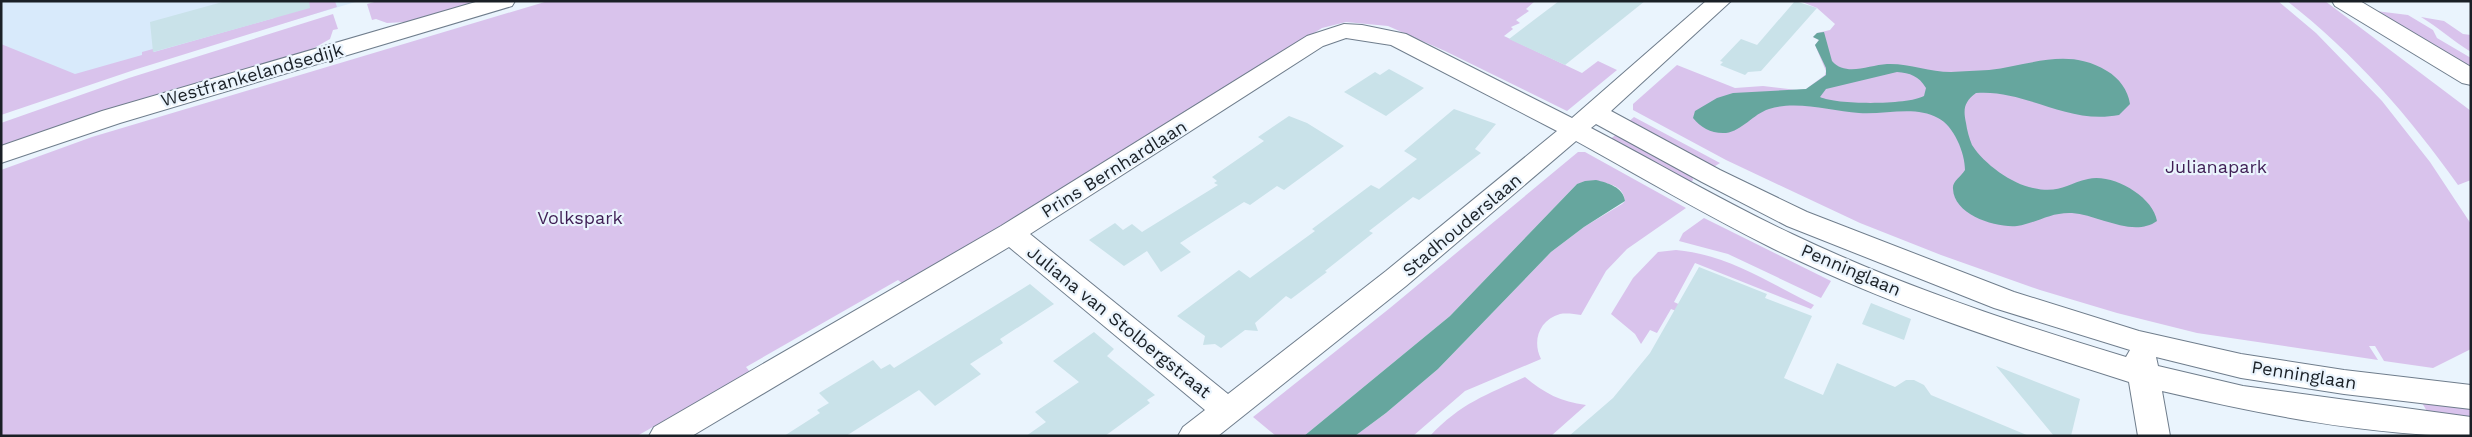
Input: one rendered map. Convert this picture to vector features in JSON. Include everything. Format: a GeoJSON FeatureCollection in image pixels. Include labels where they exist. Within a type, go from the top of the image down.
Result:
{"type":"FeatureCollection","features":[{"type":"Feature","properties":{"kind":"street","name":"Westfrankelandsedijk"},"geometry":{"type":"LineString","coordinates":[[1,154],[111,117],[504,1]]}},
{"type":"Feature","properties":{"kind":"street","name":"Stadhouderslaan"},"geometry":{"type":"LineString","coordinates":[[1194,436],[1419,262],[1585,121],[1720,1]]}},
{"type":"Feature","properties":{"kind":"street"},"geometry":{"type":"LineString","coordinates":[[2343,1],[2384,28],[2471,78]]}},
{"type":"Feature","properties":{"kind":"street"},"geometry":{"type":"LineString","coordinates":[[2384,28],[2471,98]]}},
{"type":"Feature","properties":{"kind":"street","name":"Prins Bernhardlaan"},"geometry":{"type":"LineString","coordinates":[[665,436],[1011,234],[1315,41],[1344,31],[1362,32],[1398,40],[1585,121]]}},
{"type":"Feature","properties":{"kind":"street","name":"Penninglaan"},"geometry":{"type":"LineString","coordinates":[[1585,121],[1711,176],[1797,219],[2004,300],[2139,342],[2241,366],[2344,382],[2471,397]]}},
{"type":"Feature","properties":{"kind":"street","name":"Penninglaan"},"geometry":{"type":"LineString","coordinates":[[1585,121],[1765,232],[1852,272],[1998,330],[2142,374],[2243,398],[2471,430]]}},
{"type":"Feature","properties":{"kind":"street","name":"Juliana van Stolbergstraat"},"geometry":{"type":"LineString","coordinates":[[1011,234],[1228,411]]}},
{"type":"Feature","properties":{"kind":"street"},"geometry":{"type":"LineString","coordinates":[[2139,342],[2142,374],[2154,436]]}},
{"type":"Feature","properties":{"kind":"shaded area"},"geometry":{"type":"Polygon","coordinates":[[[1,1],[359,1],[51,91],[1,62],[1,1]]]}},
{"type":"Feature","properties":{"kind":"shaded area"},"geometry":{"type":"Polygon","coordinates":[[[1824,32],[1832,61],[1838,66],[1851,69],[1895,64],[1951,72],[1989,70],[2064,59],[2078,60],[2107,71],[2122,85],[2129,99],[2130,104],[2119,115],[2100,117],[2081,115],[2012,96],[1976,93],[1967,103],[1965,110],[1970,140],[1977,152],[1991,166],[2008,178],[2025,186],[2049,190],[2062,188],[2088,179],[2108,180],[2130,188],[2140,195],[2154,212],[2157,221],[2148,226],[2137,227],[2072,213],[2064,213],[2024,225],[2008,226],[1998,225],[1978,218],[1968,213],[1955,198],[1953,186],[1965,170],[1961,148],[1954,133],[1938,118],[1920,112],[1859,113],[1802,106],[1780,107],[1763,111],[1732,132],[1726,133],[1707,130],[1693,118],[1695,111],[1717,98],[1733,93],[1806,89],[1826,75],[1826,68],[1815,45],[1819,40],[1813,37],[1817,33],[1824,32]],[[1897,72],[1826,89],[1820,97],[1829,100],[1872,103],[1903,101],[1924,96],[1926,88],[1920,81],[1910,74],[1897,72]]]}},
{"type":"Feature","properties":{"kind":"shaded area"},"geometry":{"type":"Polygon","coordinates":[[[1596,180],[1610,184],[1618,189],[1624,196],[1625,201],[1584,227],[1551,252],[1438,369],[1386,413],[1355,436],[1304,436],[1450,316],[1577,184],[1596,180]]]}},
{"type":"Feature","properties":{"kind":"green space"},"geometry":{"type":"Polygon","coordinates":[[[298,1],[335,1],[337,7],[137,69],[1,115],[1,44],[75,74],[142,55],[142,52],[153,49],[154,52],[274,18],[298,1]]]}},
{"type":"Feature","properties":{"kind":"green space"},"geometry":{"type":"Polygon","coordinates":[[[378,1],[472,1],[467,6],[405,24],[405,22],[387,23],[376,19],[372,20],[367,4],[378,1]]]}},
{"type":"Feature","properties":{"kind":"green space","name":"Volkspark"},"geometry":{"type":"Polygon","coordinates":[[[548,1],[1535,1],[1526,9],[1529,11],[1516,20],[1520,23],[1511,27],[1513,29],[1504,36],[1582,73],[1598,61],[1617,70],[1567,111],[1445,51],[1388,26],[1346,22],[1322,28],[955,254],[903,284],[898,280],[746,367],[750,372],[637,436],[1,436],[1,170],[92,137],[548,1]]]}},
{"type":"Feature","properties":{"kind":"green space","name":"Julianapark"},"geometry":{"type":"Polygon","coordinates":[[[1800,1],[2278,1],[2316,33],[2382,101],[2430,162],[2471,224],[2471,349],[2433,368],[2384,361],[2375,346],[2369,346],[2378,360],[2197,333],[2117,313],[2040,290],[1941,255],[1860,223],[1726,160],[1633,110],[1633,104],[1677,65],[1735,88],[1763,86],[1797,90],[1806,89],[1825,75],[1826,71],[1815,45],[1819,40],[1813,37],[1817,33],[1830,30],[1835,24],[1817,8],[1800,1]]]}},
{"type":"Feature","properties":{"kind":"green space"},"geometry":{"type":"Polygon","coordinates":[[[2287,1],[2325,1],[2471,111],[2471,180],[2458,185],[2380,87],[2335,42],[2287,1]]]}},
{"type":"Feature","properties":{"kind":"green space"},"geometry":{"type":"Polygon","coordinates":[[[2376,11],[2408,15],[2433,30],[2437,38],[2471,58],[2471,69],[2376,11]]]}},
{"type":"Feature","properties":{"kind":"green space"},"geometry":{"type":"Polygon","coordinates":[[[333,14],[338,29],[333,30],[330,39],[314,48],[315,50],[1,147],[1,123],[129,78],[333,14]]]}},
{"type":"Feature","properties":{"kind":"green space"},"geometry":{"type":"Polygon","coordinates":[[[2421,17],[2444,21],[2463,34],[2471,35],[2471,52],[2434,26],[2421,17]]]}},
{"type":"Feature","properties":{"kind":"green space"},"geometry":{"type":"Polygon","coordinates":[[[1634,117],[1720,163],[1712,168],[1627,123],[1634,117]]]}},
{"type":"Feature","properties":{"kind":"green space"},"geometry":{"type":"Polygon","coordinates":[[[1617,134],[1692,174],[1693,180],[1690,183],[1606,142],[1617,134]]]}},
{"type":"Feature","properties":{"kind":"green space"},"geometry":{"type":"Polygon","coordinates":[[[1578,152],[1585,152],[1686,208],[1627,249],[1606,271],[1581,315],[1560,314],[1542,326],[1537,345],[1541,359],[1465,391],[1413,436],[1355,436],[1386,413],[1438,369],[1551,252],[1584,227],[1622,204],[1625,201],[1623,194],[1613,185],[1598,183],[1577,184],[1450,316],[1304,436],[1276,436],[1253,417],[1390,308],[1578,152]]]}},
{"type":"Feature","properties":{"kind":"green space"},"geometry":{"type":"Polygon","coordinates":[[[1704,218],[1831,281],[1821,298],[1728,254],[1679,241],[1683,233],[1704,218]]]}},
{"type":"Feature","properties":{"kind":"green space"},"geometry":{"type":"Polygon","coordinates":[[[1676,250],[1712,257],[1730,263],[1814,305],[1811,309],[1695,263],[1674,302],[1703,315],[1700,320],[1671,309],[1657,333],[1650,330],[1641,344],[1635,334],[1611,314],[1633,278],[1658,252],[1676,250]]]}},
{"type":"Feature","properties":{"kind":"green space"},"geometry":{"type":"Polygon","coordinates":[[[1525,377],[1553,396],[1569,402],[1586,405],[1551,436],[1430,436],[1452,415],[1474,401],[1525,377]]]}},
{"type":"Feature","properties":{"kind":"green space"},"geometry":{"type":"Polygon","coordinates":[[[2421,401],[2471,407],[2471,424],[2432,420],[2421,401]]]}},
{"type":"Feature","properties":{"kind":"building"},"geometry":{"type":"Polygon","coordinates":[[[226,1],[309,1],[310,8],[153,52],[150,22],[226,1]]]}},
{"type":"Feature","properties":{"kind":"building"},"geometry":{"type":"Polygon","coordinates":[[[1559,1],[1645,1],[1565,65],[1509,39],[1559,1]]]}},
{"type":"Feature","properties":{"kind":"building"},"geometry":{"type":"Polygon","coordinates":[[[1795,1],[1817,8],[1761,71],[1748,72],[1745,75],[1720,65],[1723,62],[1720,61],[1741,39],[1757,45],[1795,1]]]}},
{"type":"Feature","properties":{"kind":"building"},"geometry":{"type":"Polygon","coordinates":[[[1389,69],[1424,88],[1386,116],[1344,92],[1375,72],[1380,75],[1389,69]]]}},
{"type":"Feature","properties":{"kind":"building"},"geometry":{"type":"Polygon","coordinates":[[[1454,109],[1496,124],[1475,149],[1481,153],[1419,200],[1413,197],[1369,231],[1373,233],[1325,271],[1327,272],[1291,299],[1286,296],[1255,323],[1258,331],[1245,330],[1221,348],[1215,344],[1203,345],[1205,336],[1177,316],[1239,270],[1250,278],[1315,231],[1312,229],[1371,185],[1379,189],[1417,159],[1404,151],[1454,109]]]}},
{"type":"Feature","properties":{"kind":"building"},"geometry":{"type":"Polygon","coordinates":[[[1289,116],[1307,123],[1344,146],[1284,190],[1277,186],[1250,205],[1244,202],[1180,243],[1191,252],[1161,272],[1147,251],[1124,266],[1089,240],[1115,223],[1123,230],[1132,224],[1142,232],[1218,185],[1214,183],[1217,181],[1212,177],[1264,141],[1258,137],[1289,116]]]}},
{"type":"Feature","properties":{"kind":"building"},"geometry":{"type":"Polygon","coordinates":[[[1699,267],[1767,294],[1765,298],[1812,316],[1784,378],[1823,395],[1837,363],[1895,387],[1906,380],[1914,380],[1924,385],[1931,395],[2029,436],[1569,436],[1613,398],[1650,353],[1699,267]]]}},
{"type":"Feature","properties":{"kind":"building"},"geometry":{"type":"Polygon","coordinates":[[[1030,284],[1054,304],[1000,339],[1003,343],[970,364],[981,374],[935,406],[919,390],[846,436],[784,436],[820,413],[817,410],[829,403],[819,393],[873,360],[881,369],[890,364],[894,368],[1030,284]]]}},
{"type":"Feature","properties":{"kind":"building"},"geometry":{"type":"Polygon","coordinates":[[[1871,303],[1911,319],[1904,340],[1862,324],[1871,303]]]}},
{"type":"Feature","properties":{"kind":"building"},"geometry":{"type":"Polygon","coordinates":[[[1094,332],[1114,349],[1107,356],[1155,395],[1147,400],[1150,403],[1105,436],[1026,436],[1046,422],[1035,412],[1079,382],[1053,361],[1094,332]]]}},
{"type":"Feature","properties":{"kind":"building"},"geometry":{"type":"Polygon","coordinates":[[[1996,366],[2080,399],[2071,436],[2054,436],[1996,366]]]}}]}
